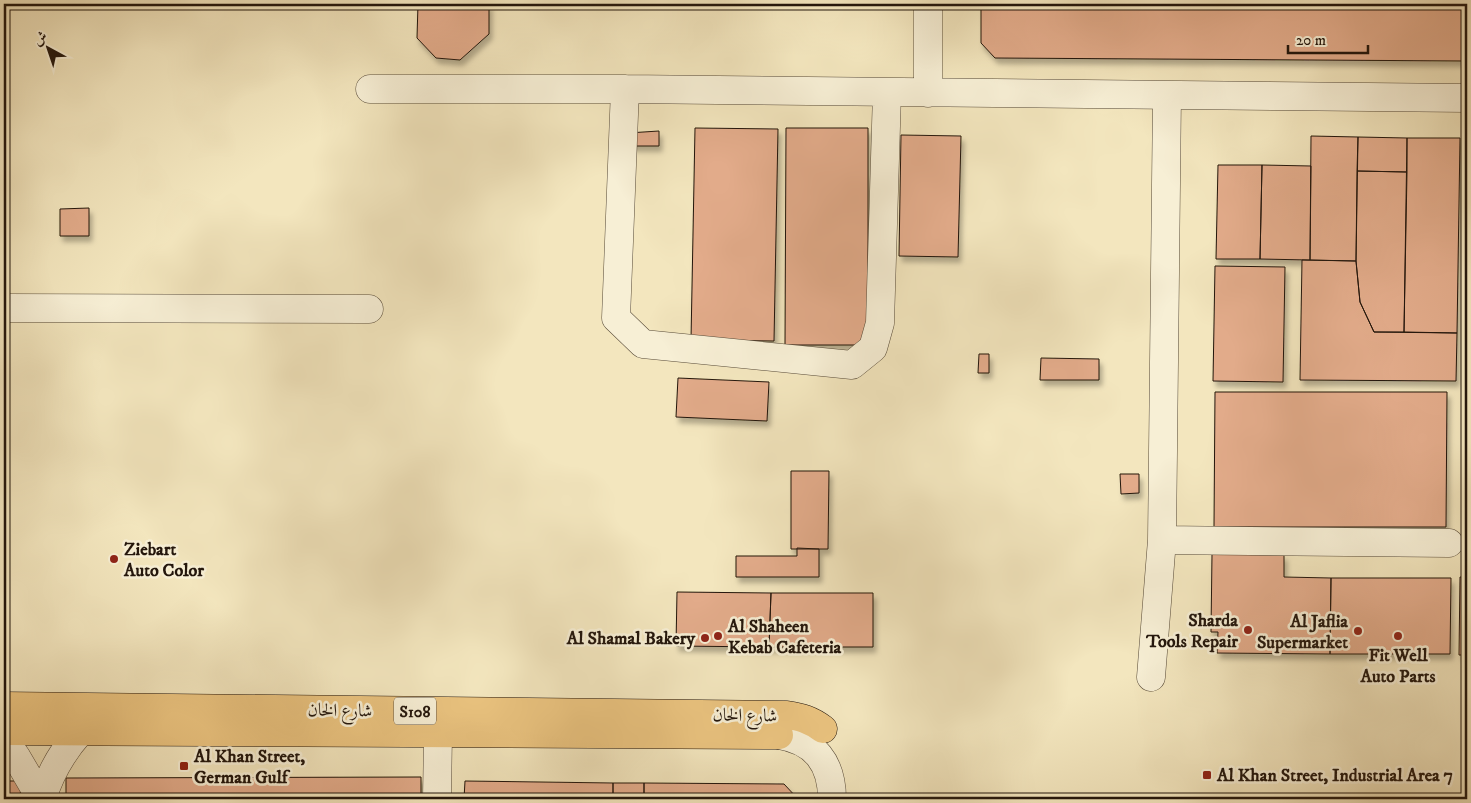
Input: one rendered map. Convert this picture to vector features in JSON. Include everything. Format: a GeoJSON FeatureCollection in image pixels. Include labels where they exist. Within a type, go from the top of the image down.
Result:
{"type":"FeatureCollection","features":[{"type":"Feature","properties":{"kind":"main road","name":"شارع الخان"},"geometry":{"type":"LineString","coordinates":[[4,706],[787,715],[800,716],[812,721],[823,729]]}},
{"type":"Feature","properties":{"kind":"main road","name":"شارع الخان"},"geometry":{"type":"LineString","coordinates":[[4,731],[779,736]]}},
{"type":"Feature","properties":{"kind":"street"},"geometry":{"type":"LineString","coordinates":[[928,4],[928,93]]}},
{"type":"Feature","properties":{"kind":"street"},"geometry":{"type":"LineString","coordinates":[[370,89],[625,89],[1467,98]]}},
{"type":"Feature","properties":{"kind":"street"},"geometry":{"type":"LineString","coordinates":[[625,89],[616,318],[643,344],[852,364],[873,348],[880,323],[887,93]]}},
{"type":"Feature","properties":{"kind":"street"},"geometry":{"type":"LineString","coordinates":[[1151,677],[1162,540],[1168,95]]}},
{"type":"Feature","properties":{"kind":"street"},"geometry":{"type":"LineString","coordinates":[[4,308],[369,309]]}},
{"type":"Feature","properties":{"kind":"street"},"geometry":{"type":"LineString","coordinates":[[1162,540],[1449,543]]}},
{"type":"Feature","properties":{"kind":"street"},"geometry":{"type":"LineString","coordinates":[[823,729],[832,738],[838,750],[841,763],[841,799]]}},
{"type":"Feature","properties":{"kind":"street"},"geometry":{"type":"LineString","coordinates":[[42,799],[46,785],[60,756],[80,732]]}},
{"type":"Feature","properties":{"kind":"street"},"geometry":{"type":"LineString","coordinates":[[437,799],[438,734]]}},
{"type":"Feature","properties":{"kind":"street"},"geometry":{"type":"LineString","coordinates":[[779,736],[802,742],[820,757],[827,767],[832,799]]}},
{"type":"Feature","properties":{"kind":"street"},"geometry":{"type":"LineString","coordinates":[[4,739],[42,799]]}},
{"type":"Feature","properties":{"kind":"building"},"geometry":{"type":"Polygon","coordinates":[[[418,4],[489,4],[489,34],[460,60],[436,58],[417,38],[418,4]]]}},
{"type":"Feature","properties":{"kind":"building"},"geometry":{"type":"Polygon","coordinates":[[[981,4],[1467,4],[1467,61],[995,58],[981,43],[981,4]]]}},
{"type":"Feature","properties":{"kind":"building"},"geometry":{"type":"Polygon","coordinates":[[[695,128],[778,129],[774,341],[691,340],[695,128]]]}},
{"type":"Feature","properties":{"kind":"building"},"geometry":{"type":"Polygon","coordinates":[[[786,128],[868,128],[868,345],[785,345],[786,128]]]}},
{"type":"Feature","properties":{"kind":"building"},"geometry":{"type":"Polygon","coordinates":[[[659,131],[659,146],[628,146],[628,133],[659,131]]]}},
{"type":"Feature","properties":{"kind":"building"},"geometry":{"type":"Polygon","coordinates":[[[901,135],[961,136],[958,257],[899,256],[901,135]]]}},
{"type":"Feature","properties":{"kind":"building"},"geometry":{"type":"Polygon","coordinates":[[[1311,136],[1358,137],[1356,261],[1310,260],[1311,136]]]}},
{"type":"Feature","properties":{"kind":"building"},"geometry":{"type":"Polygon","coordinates":[[[1358,137],[1407,138],[1407,172],[1357,171],[1358,137]]]}},
{"type":"Feature","properties":{"kind":"building"},"geometry":{"type":"Polygon","coordinates":[[[1407,138],[1460,138],[1457,333],[1404,332],[1407,138]]]}},
{"type":"Feature","properties":{"kind":"building"},"geometry":{"type":"Polygon","coordinates":[[[1218,165],[1262,165],[1260,259],[1216,259],[1218,165]]]}},
{"type":"Feature","properties":{"kind":"building"},"geometry":{"type":"Polygon","coordinates":[[[1262,165],[1311,166],[1310,260],[1260,259],[1262,165]]]}},
{"type":"Feature","properties":{"kind":"building"},"geometry":{"type":"Polygon","coordinates":[[[1357,171],[1407,172],[1404,332],[1374,332],[1360,302],[1356,261],[1357,171]]]}},
{"type":"Feature","properties":{"kind":"building"},"geometry":{"type":"Polygon","coordinates":[[[89,208],[89,236],[60,236],[60,209],[89,208]]]}},
{"type":"Feature","properties":{"kind":"building"},"geometry":{"type":"Polygon","coordinates":[[[1302,260],[1356,261],[1360,302],[1374,332],[1457,333],[1456,381],[1300,380],[1302,260]]]}},
{"type":"Feature","properties":{"kind":"building"},"geometry":{"type":"Polygon","coordinates":[[[1215,266],[1285,267],[1283,382],[1213,381],[1215,266]]]}},
{"type":"Feature","properties":{"kind":"building"},"geometry":{"type":"Polygon","coordinates":[[[979,354],[989,354],[989,373],[978,373],[979,354]]]}},
{"type":"Feature","properties":{"kind":"building"},"geometry":{"type":"Polygon","coordinates":[[[1041,358],[1099,359],[1099,380],[1040,380],[1041,358]]]}},
{"type":"Feature","properties":{"kind":"building"},"geometry":{"type":"Polygon","coordinates":[[[678,378],[769,382],[767,421],[676,417],[678,378]]]}},
{"type":"Feature","properties":{"kind":"building"},"geometry":{"type":"Polygon","coordinates":[[[1215,392],[1447,392],[1446,527],[1214,527],[1215,392]]]}},
{"type":"Feature","properties":{"kind":"building"},"geometry":{"type":"Polygon","coordinates":[[[1465,416],[1467,416],[1467,555],[1463,554],[1465,416]]]}},
{"type":"Feature","properties":{"kind":"building"},"geometry":{"type":"Polygon","coordinates":[[[791,471],[829,471],[828,549],[791,549],[791,471]]]}},
{"type":"Feature","properties":{"kind":"building"},"geometry":{"type":"Polygon","coordinates":[[[1120,474],[1139,474],[1139,493],[1121,494],[1120,474]]]}},
{"type":"Feature","properties":{"kind":"building"},"geometry":{"type":"Polygon","coordinates":[[[797,548],[819,549],[819,577],[736,577],[736,556],[797,556],[797,548]]]}},
{"type":"Feature","properties":{"kind":"building"},"geometry":{"type":"Polygon","coordinates":[[[1212,554],[1284,555],[1284,577],[1331,578],[1330,654],[1217,653],[1218,632],[1211,632],[1212,554]]]}},
{"type":"Feature","properties":{"kind":"building"},"geometry":{"type":"Polygon","coordinates":[[[1460,577],[1467,577],[1467,655],[1459,655],[1460,577]]]}},
{"type":"Feature","properties":{"kind":"building"},"geometry":{"type":"Polygon","coordinates":[[[1331,578],[1451,578],[1450,654],[1330,654],[1331,578]]]}},
{"type":"Feature","properties":{"kind":"building"},"geometry":{"type":"Polygon","coordinates":[[[677,592],[771,593],[769,647],[676,646],[677,592]]]}},
{"type":"Feature","properties":{"kind":"building"},"geometry":{"type":"Polygon","coordinates":[[[771,593],[873,593],[873,647],[769,647],[771,593]]]}},
{"type":"Feature","properties":{"kind":"building"},"geometry":{"type":"Polygon","coordinates":[[[421,777],[421,799],[66,799],[66,778],[421,777]]]}},
{"type":"Feature","properties":{"kind":"building"},"geometry":{"type":"Polygon","coordinates":[[[4,781],[21,781],[20,799],[4,799],[4,781]]]}},
{"type":"Feature","properties":{"kind":"building"},"geometry":{"type":"Polygon","coordinates":[[[465,781],[613,783],[613,799],[464,799],[465,781]]]}},
{"type":"Feature","properties":{"kind":"building"},"geometry":{"type":"Polygon","coordinates":[[[613,783],[644,783],[644,799],[613,799],[613,783]]]}},
{"type":"Feature","properties":{"kind":"building"},"geometry":{"type":"Polygon","coordinates":[[[644,783],[784,784],[798,799],[644,799],[644,783]]]}},
{"type":"Feature","properties":{"kind":"place","name":"Ziebart Auto Color"},"geometry":{"type":"Point","coordinates":[114,559]}},
{"type":"Feature","properties":{"kind":"place","name":"Sharda Tools Repair"},"geometry":{"type":"Point","coordinates":[1248,630]}},
{"type":"Feature","properties":{"kind":"place","name":"Al Jaflia Supermarket"},"geometry":{"type":"Point","coordinates":[1358,631]}},
{"type":"Feature","properties":{"kind":"place","name":"Al Shaheen Kebab Cafeteria"},"geometry":{"type":"Point","coordinates":[718,636]}},
{"type":"Feature","properties":{"kind":"place","name":"Fit Well Auto Parts"},"geometry":{"type":"Point","coordinates":[1398,636]}},
{"type":"Feature","properties":{"kind":"place","name":"Al Shamal Bakery"},"geometry":{"type":"Point","coordinates":[705,638]}},
{"type":"Feature","properties":{"kind":"place","name":"Al Khan Street, German Gulf"},"geometry":{"type":"Point","coordinates":[184,766]}},
{"type":"Feature","properties":{"kind":"place","name":"Al Khan Street, Industrial Area 7"},"geometry":{"type":"Point","coordinates":[1207,775]}}]}
